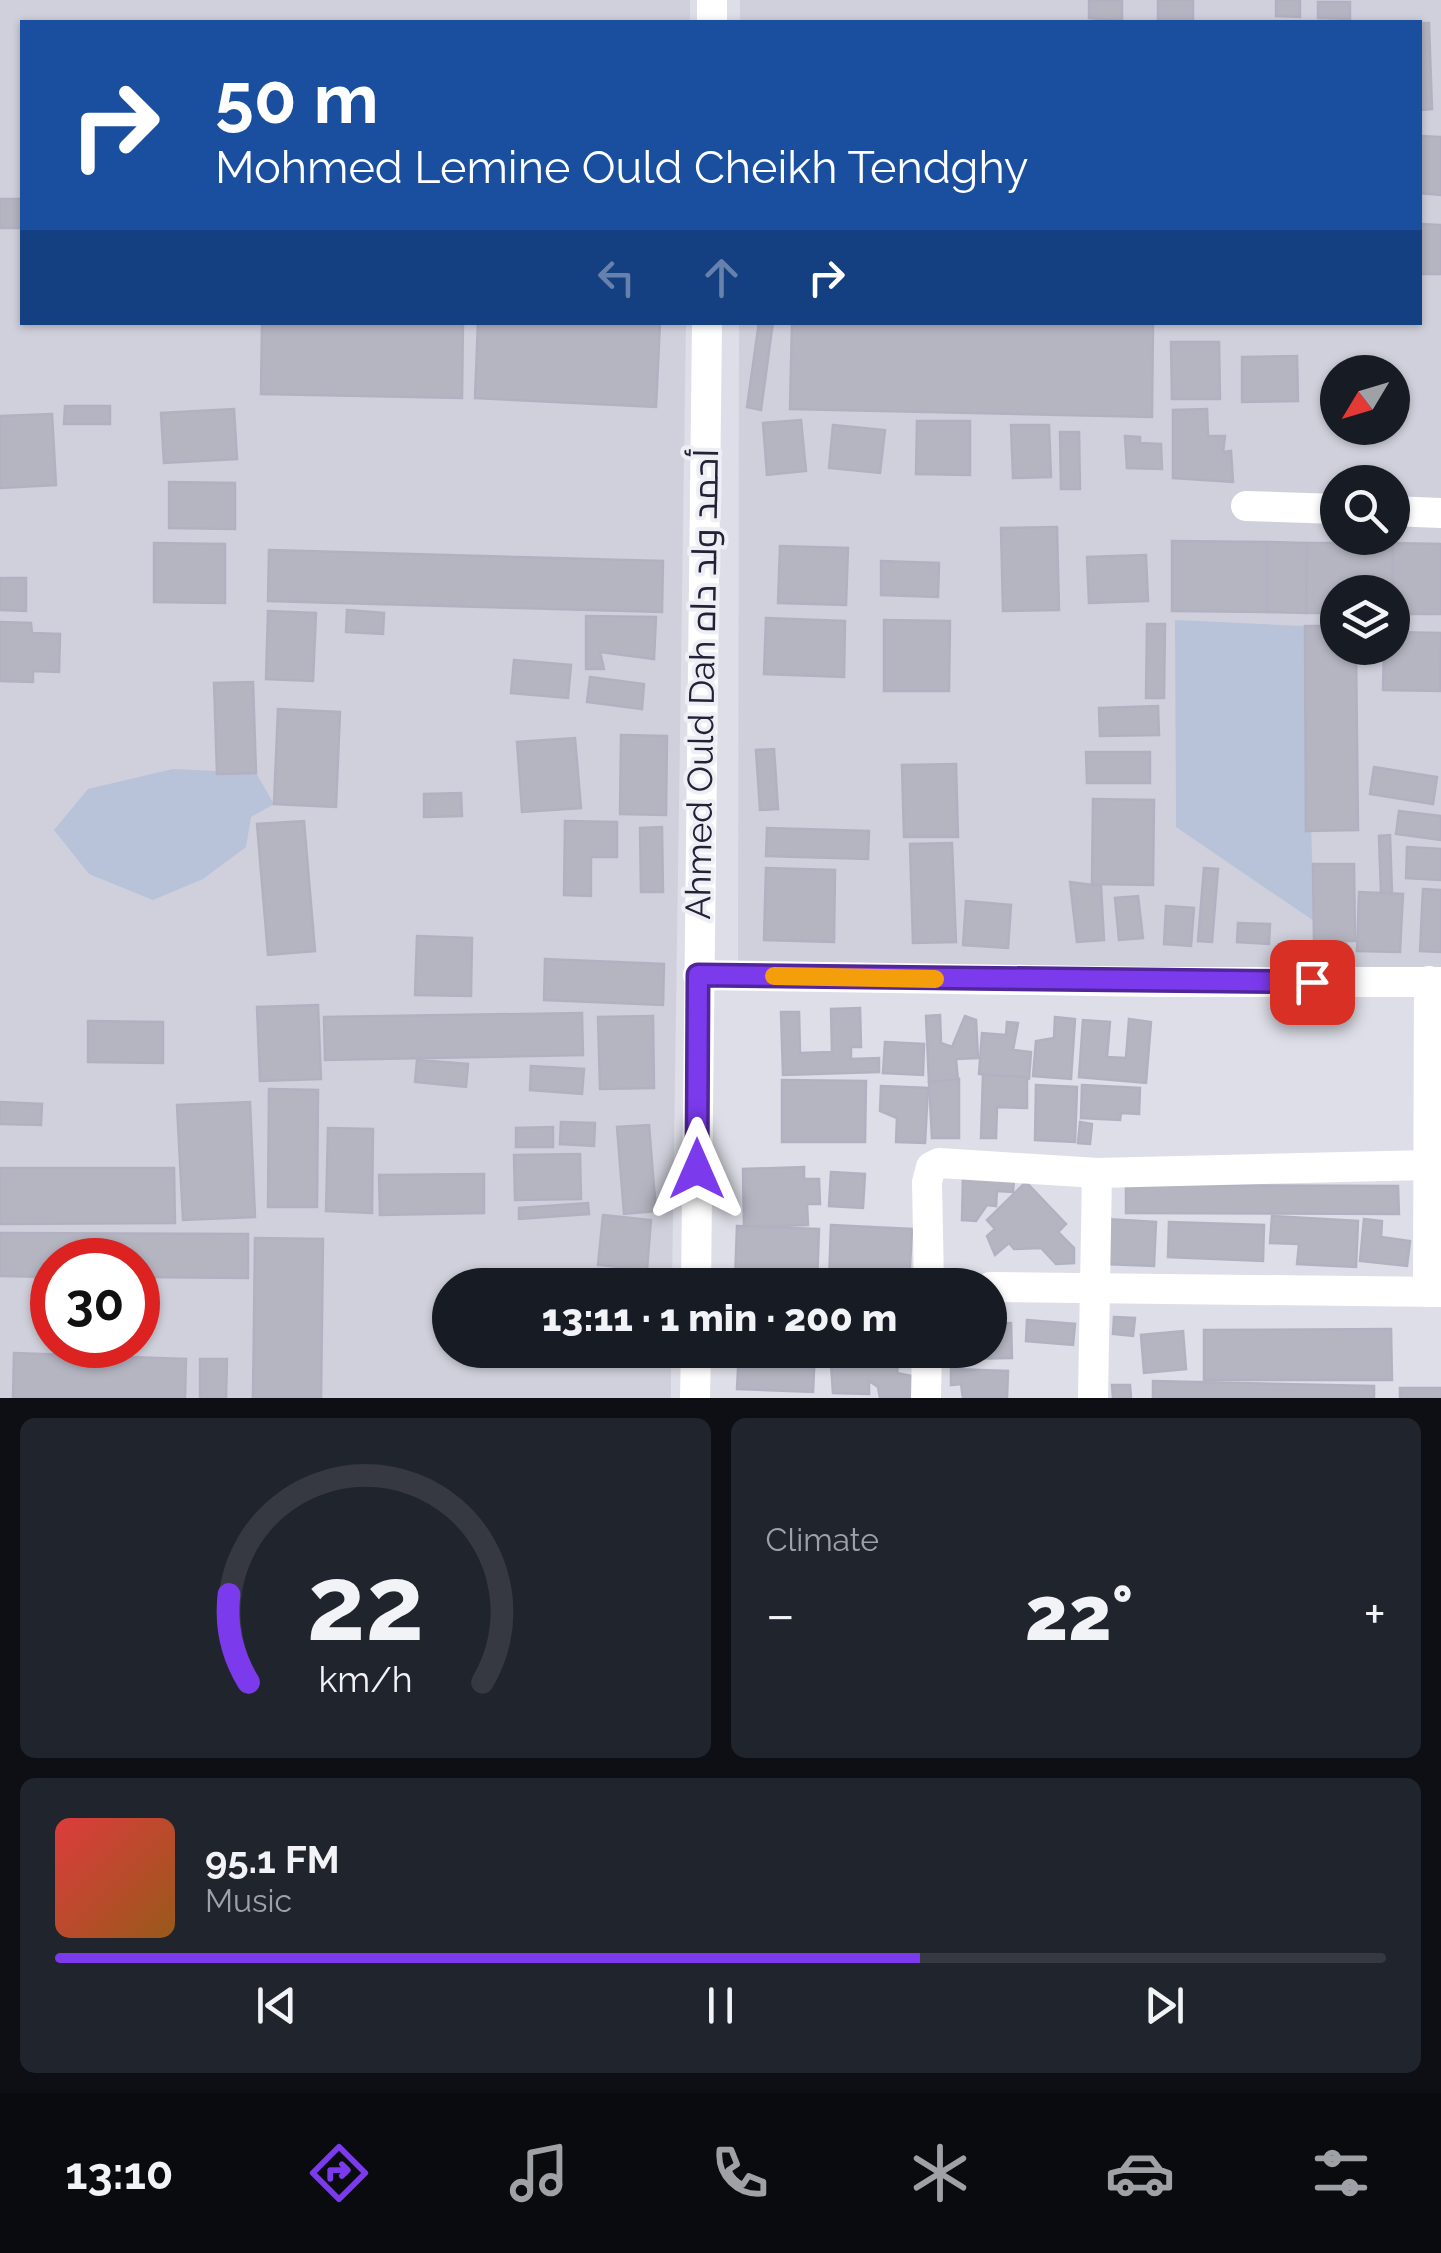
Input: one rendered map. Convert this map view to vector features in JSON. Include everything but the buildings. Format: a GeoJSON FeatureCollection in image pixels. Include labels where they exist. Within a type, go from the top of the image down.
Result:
{"type":"FeatureCollection","features":[{"type":"Feature","properties":{"kind":"street","name":"Ahmed Ould Dah أحمد ولد داه"},"geometry":{"type":"LineString","coordinates":[[696,1268],[708,325]]}},
{"type":"Feature","properties":{"kind":"street"},"geometry":{"type":"LineString","coordinates":[[1246,506],[1320,508]]}},
{"type":"Feature","properties":{"kind":"street"},"geometry":{"type":"LineString","coordinates":[[1410,511],[1441,512]]}},
{"type":"Feature","properties":{"kind":"street"},"geometry":{"type":"LineString","coordinates":[[698,975],[1156,982],[1435,981],[1428,1165],[1435,1292],[1007,1286]]}},
{"type":"Feature","properties":{"kind":"street"},"geometry":{"type":"LineString","coordinates":[[930,1268],[928,1182],[931,1167],[939,1162],[1097,1173],[1428,1165]]}},
{"type":"Feature","properties":{"kind":"street"},"geometry":{"type":"LineString","coordinates":[[1094,1398],[1097,1173]]}},
{"type":"Feature","properties":{"kind":"street"},"geometry":{"type":"LineString","coordinates":[[696,1368],[696,1398]]}},
{"type":"Feature","properties":{"kind":"street"},"geometry":{"type":"LineString","coordinates":[[926,1368],[926,1398]]}},
{"type":"Feature","properties":{"kind":"shaded area"},"geometry":{"type":"Polygon","coordinates":[[[0,0],[690,0],[690,20],[20,20],[20,325],[686,325],[672,1268],[432,1268],[432,1368],[671,1368],[671,1398],[0,1398],[0,0]]]}},
{"type":"Feature","properties":{"kind":"shaded area"},"geometry":{"type":"Polygon","coordinates":[[[740,0],[1441,0],[1441,970],[738,964],[739,325],[1422,325],[1422,20],[740,20],[740,0]]]}},
{"type":"Feature","properties":{"kind":"shaded area"},"geometry":{"type":"Polygon","coordinates":[[[1175,620],[1305,626],[1314,921],[1176,827],[1175,620]]]}},
{"type":"Feature","properties":{"kind":"shaded area"},"geometry":{"type":"Polygon","coordinates":[[[173,769],[256,773],[274,804],[251,817],[246,847],[203,879],[153,900],[89,874],[54,830],[88,789],[173,769]]]}},
{"type":"Feature","properties":{"kind":"slow traffic"},"geometry":{"type":"LineString","coordinates":[[774,976],[935,979]]}},
{"type":"Feature","properties":{"kind":"route"},"geometry":{"type":"LineString","coordinates":[[697,1169],[698,975],[1312,982]]}}]}
